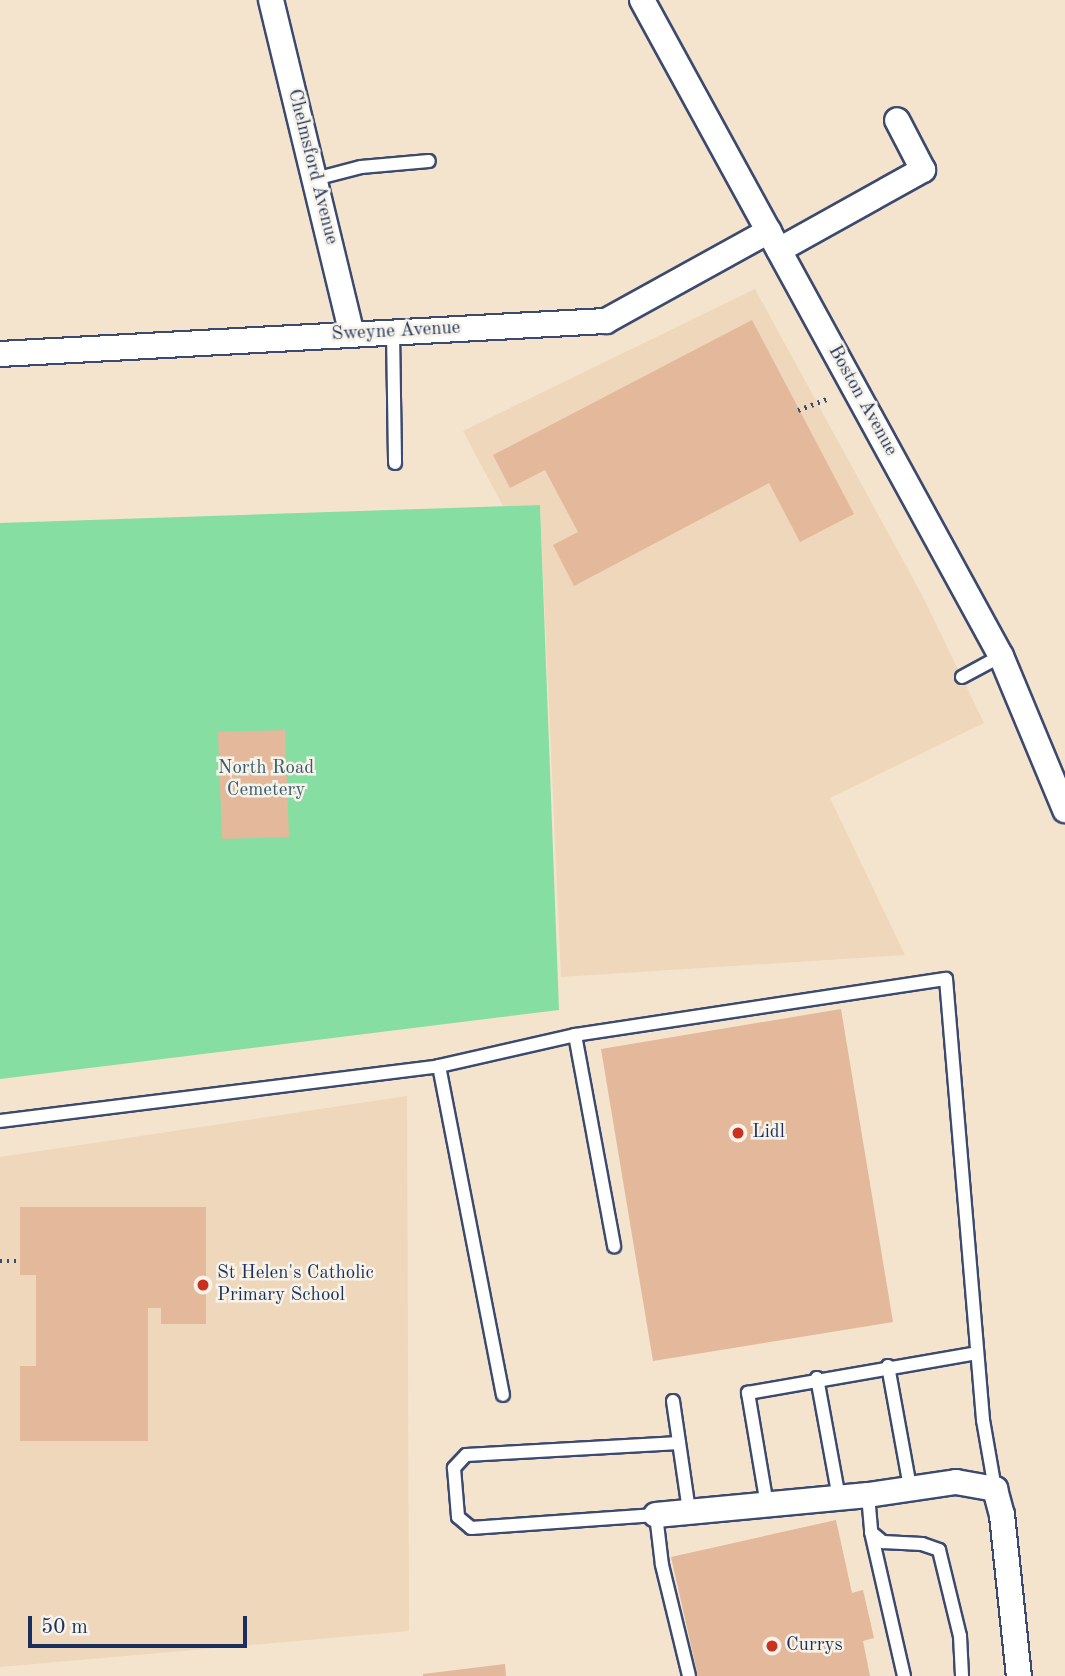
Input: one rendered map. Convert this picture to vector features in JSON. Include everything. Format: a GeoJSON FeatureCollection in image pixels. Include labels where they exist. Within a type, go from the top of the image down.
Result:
{"type":"FeatureCollection","features":[{"type":"Feature","properties":{"kind":"street","name":"Chelmsford Avenue"},"geometry":{"type":"LineString","coordinates":[[271,0],[352,334]]}},
{"type":"Feature","properties":{"kind":"street","name":"Boston Avenue"},"geometry":{"type":"LineString","coordinates":[[642,0],[1001,656],[1065,810]]}},
{"type":"Feature","properties":{"kind":"street","name":"Sweyne Avenue"},"geometry":{"type":"LineString","coordinates":[[0,354],[606,321],[923,170],[897,120]]}},
{"type":"Feature","properties":{"kind":"street"},"geometry":{"type":"LineString","coordinates":[[656,1515],[868,1495],[956,1482],[995,1489],[1002,1515],[1019,1676]]}},
{"type":"Feature","properties":{"kind":"lane"},"geometry":{"type":"LineString","coordinates":[[314,179],[361,167],[429,161]]}},
{"type":"Feature","properties":{"kind":"lane"},"geometry":{"type":"LineString","coordinates":[[393,332],[395,463]]}},
{"type":"Feature","properties":{"kind":"lane"},"geometry":{"type":"LineString","coordinates":[[961,677],[1001,656]]}},
{"type":"Feature","properties":{"kind":"lane"},"geometry":{"type":"LineString","coordinates":[[0,1121],[439,1066],[575,1035],[946,979],[977,1353],[988,1463],[995,1489]]}},
{"type":"Feature","properties":{"kind":"lane"},"geometry":{"type":"LineString","coordinates":[[575,1035],[614,1246]]}},
{"type":"Feature","properties":{"kind":"lane"},"geometry":{"type":"LineString","coordinates":[[439,1066],[503,1395]]}},
{"type":"Feature","properties":{"kind":"lane"},"geometry":{"type":"LineString","coordinates":[[767,1505],[748,1392],[817,1378],[977,1353]]}},
{"type":"Feature","properties":{"kind":"lane"},"geometry":{"type":"LineString","coordinates":[[888,1366],[910,1487]]}},
{"type":"Feature","properties":{"kind":"lane"},"geometry":{"type":"LineString","coordinates":[[817,1378],[839,1498]]}},
{"type":"Feature","properties":{"kind":"lane"},"geometry":{"type":"LineString","coordinates":[[673,1401],[689,1511]]}},
{"type":"Feature","properties":{"kind":"lane"},"geometry":{"type":"LineString","coordinates":[[679,1443],[466,1455],[454,1468],[458,1517],[471,1528],[656,1515],[662,1565],[689,1676]]}},
{"type":"Feature","properties":{"kind":"lane"},"geometry":{"type":"LineString","coordinates":[[868,1495],[871,1532],[904,1676]]}},
{"type":"Feature","properties":{"kind":"lane"},"geometry":{"type":"LineString","coordinates":[[871,1532],[883,1542],[922,1544],[939,1550],[960,1636],[962,1676]]}},
{"type":"Feature","properties":{"kind":"path"},"geometry":{"type":"LineString","coordinates":[[798,410],[853,386]]}},
{"type":"Feature","properties":{"kind":"path"},"geometry":{"type":"LineString","coordinates":[[0,1261],[20,1261]]}},
{"type":"Feature","properties":{"kind":"shaded area"},"geometry":{"type":"Polygon","coordinates":[[[755,289],[922,595],[984,723],[830,798],[905,955],[561,977],[540,505],[503,506],[463,431],[755,289]]]}},
{"type":"Feature","properties":{"kind":"shaded area","name":"St Helen's Catholic Primary School"},"geometry":{"type":"Polygon","coordinates":[[[407,1096],[409,1631],[0,1667],[0,1157],[407,1096]]]}},
{"type":"Feature","properties":{"kind":"green space","name":"North Road Cemetery"},"geometry":{"type":"Polygon","coordinates":[[[540,505],[559,1010],[0,1079],[0,523],[540,505]]]}},
{"type":"Feature","properties":{"kind":"building"},"geometry":{"type":"Polygon","coordinates":[[[752,320],[854,514],[800,542],[769,483],[574,586],[553,545],[578,532],[545,470],[510,488],[493,455],[752,320]]]}},
{"type":"Feature","properties":{"kind":"building"},"geometry":{"type":"Polygon","coordinates":[[[285,730],[289,837],[222,839],[218,732],[285,730]]]}},
{"type":"Feature","properties":{"kind":"building","name":"Lidl"},"geometry":{"type":"Polygon","coordinates":[[[841,1009],[893,1322],[653,1361],[601,1049],[841,1009]]]}},
{"type":"Feature","properties":{"kind":"building"},"geometry":{"type":"Polygon","coordinates":[[[20,1207],[206,1207],[206,1324],[161,1324],[161,1308],[148,1308],[148,1441],[20,1441],[20,1366],[36,1366],[36,1275],[20,1275],[20,1207]]]}},
{"type":"Feature","properties":{"kind":"building"},"geometry":{"type":"Polygon","coordinates":[[[836,1520],[852,1593],[863,1590],[874,1638],[863,1641],[870,1676],[698,1676],[671,1557],[836,1520]]]}},
{"type":"Feature","properties":{"kind":"building"},"geometry":{"type":"Polygon","coordinates":[[[505,1664],[506,1676],[423,1676],[423,1674],[505,1664]]]}},
{"type":"Feature","properties":{"kind":"place","name":"Lidl"},"geometry":{"type":"Point","coordinates":[738,1133]}},
{"type":"Feature","properties":{"kind":"place","name":"St Helen's Catholic Primary School"},"geometry":{"type":"Point","coordinates":[203,1285]}},
{"type":"Feature","properties":{"kind":"place","name":"Currys"},"geometry":{"type":"Point","coordinates":[772,1646]}}]}
